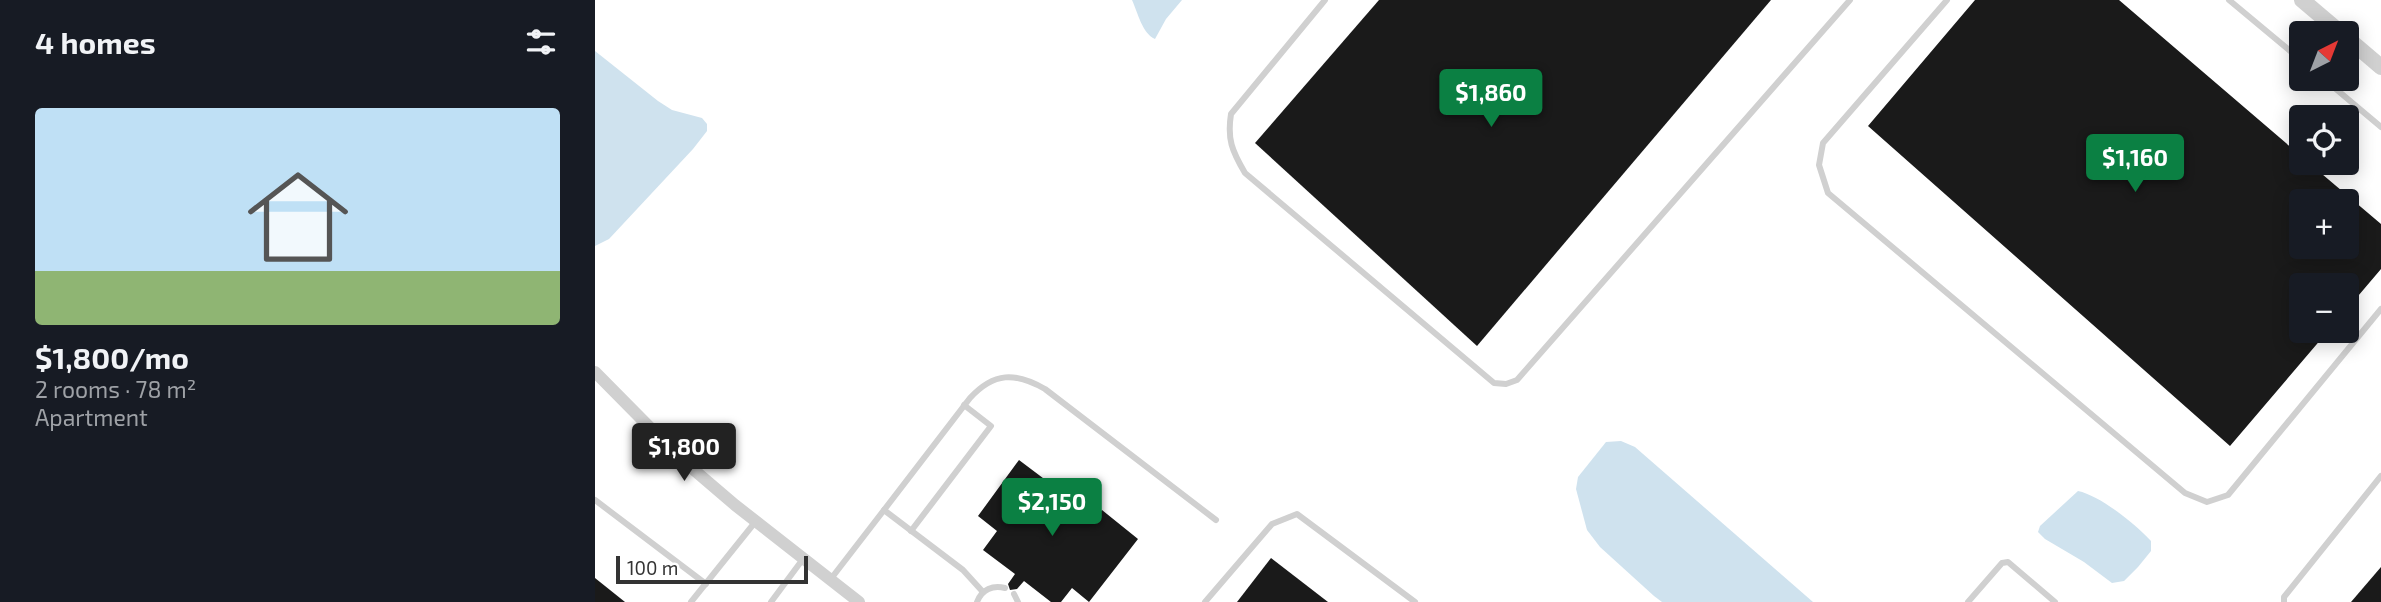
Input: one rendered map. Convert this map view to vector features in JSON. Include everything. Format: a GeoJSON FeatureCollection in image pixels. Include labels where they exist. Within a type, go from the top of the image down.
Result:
{"type":"FeatureCollection","features":[{"type":"Feature","properties":{"kind":"street"},"geometry":{"type":"LineString","coordinates":[[2302,0],[2327,21]]}},
{"type":"Feature","properties":{"kind":"street"},"geometry":{"type":"LineString","coordinates":[[2359,48],[2381,67]]}},
{"type":"Feature","properties":{"kind":"street"},"geometry":{"type":"LineString","coordinates":[[595,372],[680,458],[859,602]]}},
{"type":"Feature","properties":{"kind":"lane"},"geometry":{"type":"LineString","coordinates":[[1325,0],[1231,114],[1228,133],[1234,155],[1245,173],[1494,383],[1506,384],[1517,380],[1850,0]]}},
{"type":"Feature","properties":{"kind":"lane"},"geometry":{"type":"LineString","coordinates":[[1947,0],[1823,143],[1819,165],[1828,193],[2185,493],[2207,502],[2228,495],[2381,309]]}},
{"type":"Feature","properties":{"kind":"lane"},"geometry":{"type":"LineString","coordinates":[[2229,0],[2289,50]]}},
{"type":"Feature","properties":{"kind":"lane"},"geometry":{"type":"LineString","coordinates":[[2338,91],[2381,127]]}},
{"type":"Feature","properties":{"kind":"lane"},"geometry":{"type":"LineString","coordinates":[[830,580],[964,405],[981,387],[1008,376],[1022,377],[1034,383],[1216,520]]}},
{"type":"Feature","properties":{"kind":"lane"},"geometry":{"type":"LineString","coordinates":[[911,531],[991,426],[964,405]]}},
{"type":"Feature","properties":{"kind":"lane"},"geometry":{"type":"LineString","coordinates":[[2284,602],[2284,597],[2381,476]]}},
{"type":"Feature","properties":{"kind":"lane"},"geometry":{"type":"LineString","coordinates":[[595,500],[706,584]]}},
{"type":"Feature","properties":{"kind":"lane"},"geometry":{"type":"LineString","coordinates":[[884,509],[963,570],[983,592]]}},
{"type":"Feature","properties":{"kind":"lane"},"geometry":{"type":"LineString","coordinates":[[1205,602],[1272,524],[1297,514],[1415,602]]}},
{"type":"Feature","properties":{"kind":"lane"},"geometry":{"type":"LineString","coordinates":[[691,602],[756,521]]}},
{"type":"Feature","properties":{"kind":"lane"},"geometry":{"type":"LineString","coordinates":[[771,602],[803,559]]}},
{"type":"Feature","properties":{"kind":"lane"},"geometry":{"type":"LineString","coordinates":[[1968,602],[2002,563],[2008,562],[2056,602]]}},
{"type":"Feature","properties":{"kind":"lane"},"geometry":{"type":"LineString","coordinates":[[978,602],[983,592],[996,586],[1005,588]]}},
{"type":"Feature","properties":{"kind":"lane"},"geometry":{"type":"LineString","coordinates":[[1014,594],[1018,602]]}},
{"type":"Feature","properties":{"kind":"water"},"geometry":{"type":"Polygon","coordinates":[[[1132,0],[1182,0],[1166,19],[1155,39],[1144,27],[1132,0]]]}},
{"type":"Feature","properties":{"kind":"water"},"geometry":{"type":"Polygon","coordinates":[[[595,51],[672,110],[702,118],[707,124],[707,131],[609,239],[595,246],[595,51]]]}},
{"type":"Feature","properties":{"kind":"water"},"geometry":{"type":"Polygon","coordinates":[[[1621,441],[1635,447],[1813,602],[1662,602],[1654,596],[1600,547],[1587,530],[1576,489],[1578,477],[1606,442],[1621,441]]]}},
{"type":"Feature","properties":{"kind":"water"},"geometry":{"type":"Polygon","coordinates":[[[2078,491],[2107,505],[2151,541],[2151,551],[2124,581],[2112,583],[2038,532],[2040,526],[2078,491]]]}},
{"type":"Feature","properties":{"kind":"building"},"geometry":{"type":"Polygon","coordinates":[[[1379,0],[1771,0],[1477,346],[1255,143],[1379,0]]]}},
{"type":"Feature","properties":{"kind":"building"},"geometry":{"type":"Polygon","coordinates":[[[1975,0],[2119,0],[2289,146],[2289,175],[2323,175],[2340,189],[2289,189],[2289,259],[2359,259],[2359,205],[2381,224],[2381,269],[2359,295],[2359,273],[2289,273],[2289,343],[2318,343],[2230,446],[1868,126],[1975,0]]]}},
{"type":"Feature","properties":{"kind":"building"},"geometry":{"type":"Polygon","coordinates":[[[1019,460],[1096,518],[1102,510],[1138,539],[1089,602],[1072,588],[1061,602],[1051,602],[1024,581],[1017,589],[1010,590],[1008,584],[1015,574],[983,550],[997,531],[978,516],[1019,460]]]}},
{"type":"Feature","properties":{"kind":"building"},"geometry":{"type":"Polygon","coordinates":[[[1271,558],[1328,602],[1237,602],[1271,558]]]}},
{"type":"Feature","properties":{"kind":"building"},"geometry":{"type":"Polygon","coordinates":[[[2381,567],[2381,602],[2351,602],[2381,567]]]}},
{"type":"Feature","properties":{"kind":"building"},"geometry":{"type":"Polygon","coordinates":[[[595,578],[625,602],[595,602],[595,578]]]}}]}
